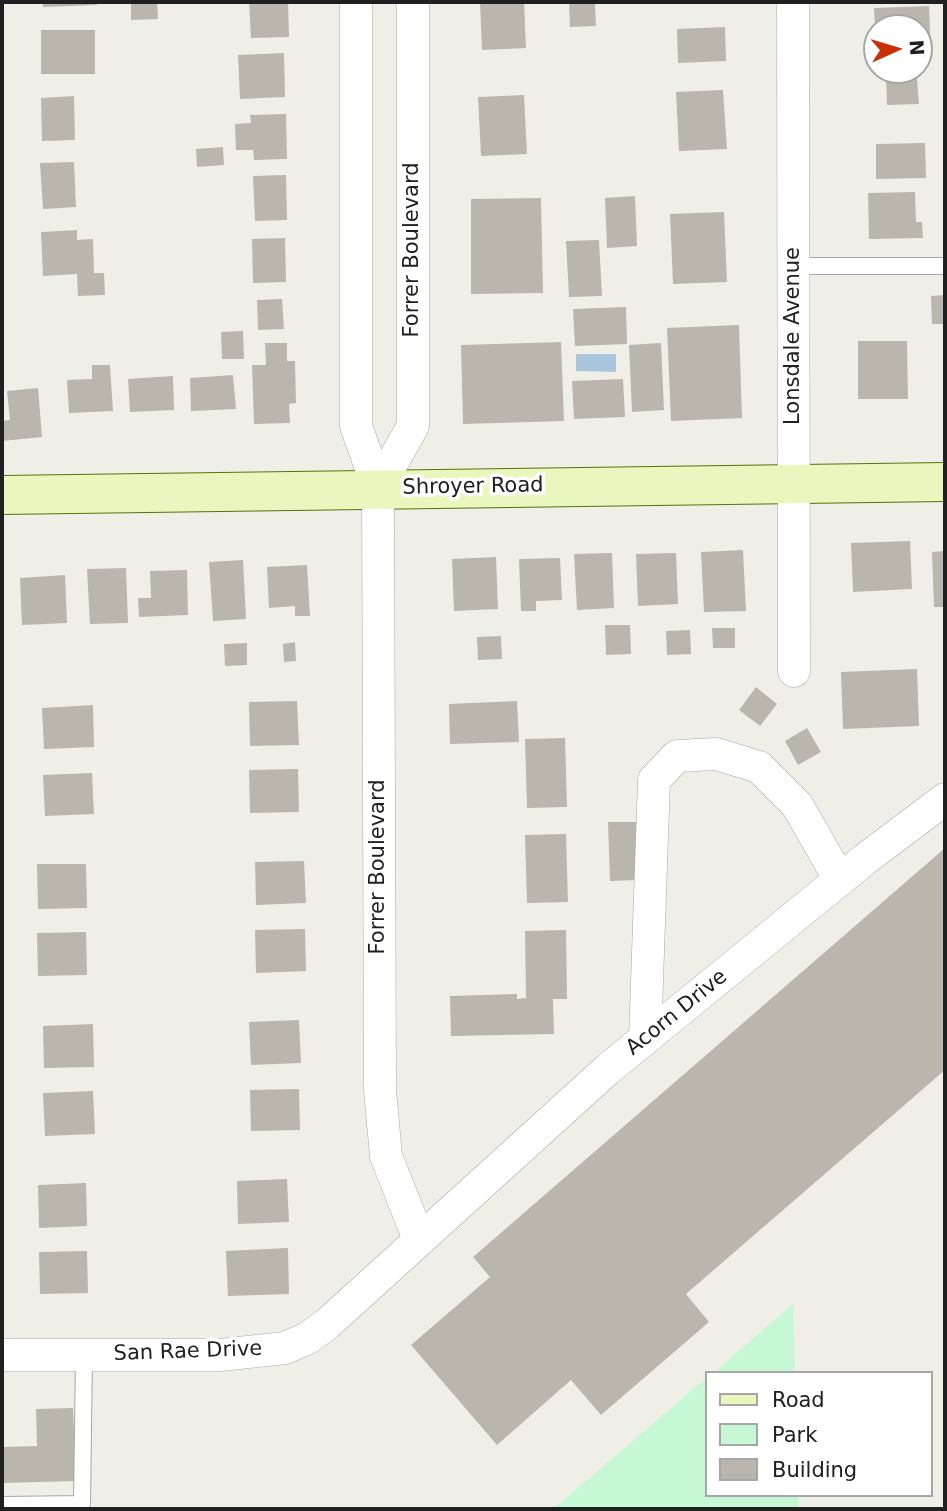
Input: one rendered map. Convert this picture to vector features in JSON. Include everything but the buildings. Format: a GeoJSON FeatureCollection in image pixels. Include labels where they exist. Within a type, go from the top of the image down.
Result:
{"type":"FeatureCollection","features":[{"type":"Feature","properties":{"kind":"main road","name":"Shroyer Road"},"geometry":{"type":"LineString","coordinates":[[2,495],[945,482]]}},
{"type":"Feature","properties":{"kind":"street","name":"Forrer Boulevard"},"geometry":{"type":"LineString","coordinates":[[356,2],[356,426],[378,488],[380,1090],[386,1156],[419,1239]]}},
{"type":"Feature","properties":{"kind":"street","name":"Forrer Boulevard"},"geometry":{"type":"LineString","coordinates":[[378,488],[413,426],[412,2]]}},
{"type":"Feature","properties":{"kind":"street","name":"Lonsdale Avenue"},"geometry":{"type":"LineString","coordinates":[[793,2],[794,671]]}},
{"type":"Feature","properties":{"kind":"street"},"geometry":{"type":"LineString","coordinates":[[645,1039],[654,780],[677,756],[716,754],[759,767],[797,806],[840,880]]}},
{"type":"Feature","properties":{"kind":"street","name":"Acorn Drive"},"geometry":{"type":"LineString","coordinates":[[419,1239],[645,1039],[840,880],[945,799]]}},
{"type":"Feature","properties":{"kind":"street","name":"San Rae Drive"},"geometry":{"type":"LineString","coordinates":[[2,1354],[220,1355],[285,1348],[327,1324],[419,1239]]}},
{"type":"Feature","properties":{"kind":"lane"},"geometry":{"type":"LineString","coordinates":[[795,266],[945,266]]}},
{"type":"Feature","properties":{"kind":"lane"},"geometry":{"type":"LineString","coordinates":[[2,1506],[82,1504],[84,1355]]}},
{"type":"Feature","properties":{"kind":"green space"},"geometry":{"type":"Polygon","coordinates":[[[793,1304],[795,1371],[715,1371],[793,1304]]]}},
{"type":"Feature","properties":{"kind":"green space"},"geometry":{"type":"Polygon","coordinates":[[[706,1378],[706,1497],[798,1497],[799,1509],[553,1509],[706,1378]]]}},
{"type":"Feature","properties":{"kind":"water"},"geometry":{"type":"Polygon","coordinates":[[[576,354],[616,354],[616,372],[576,371],[576,354]]]}}]}
